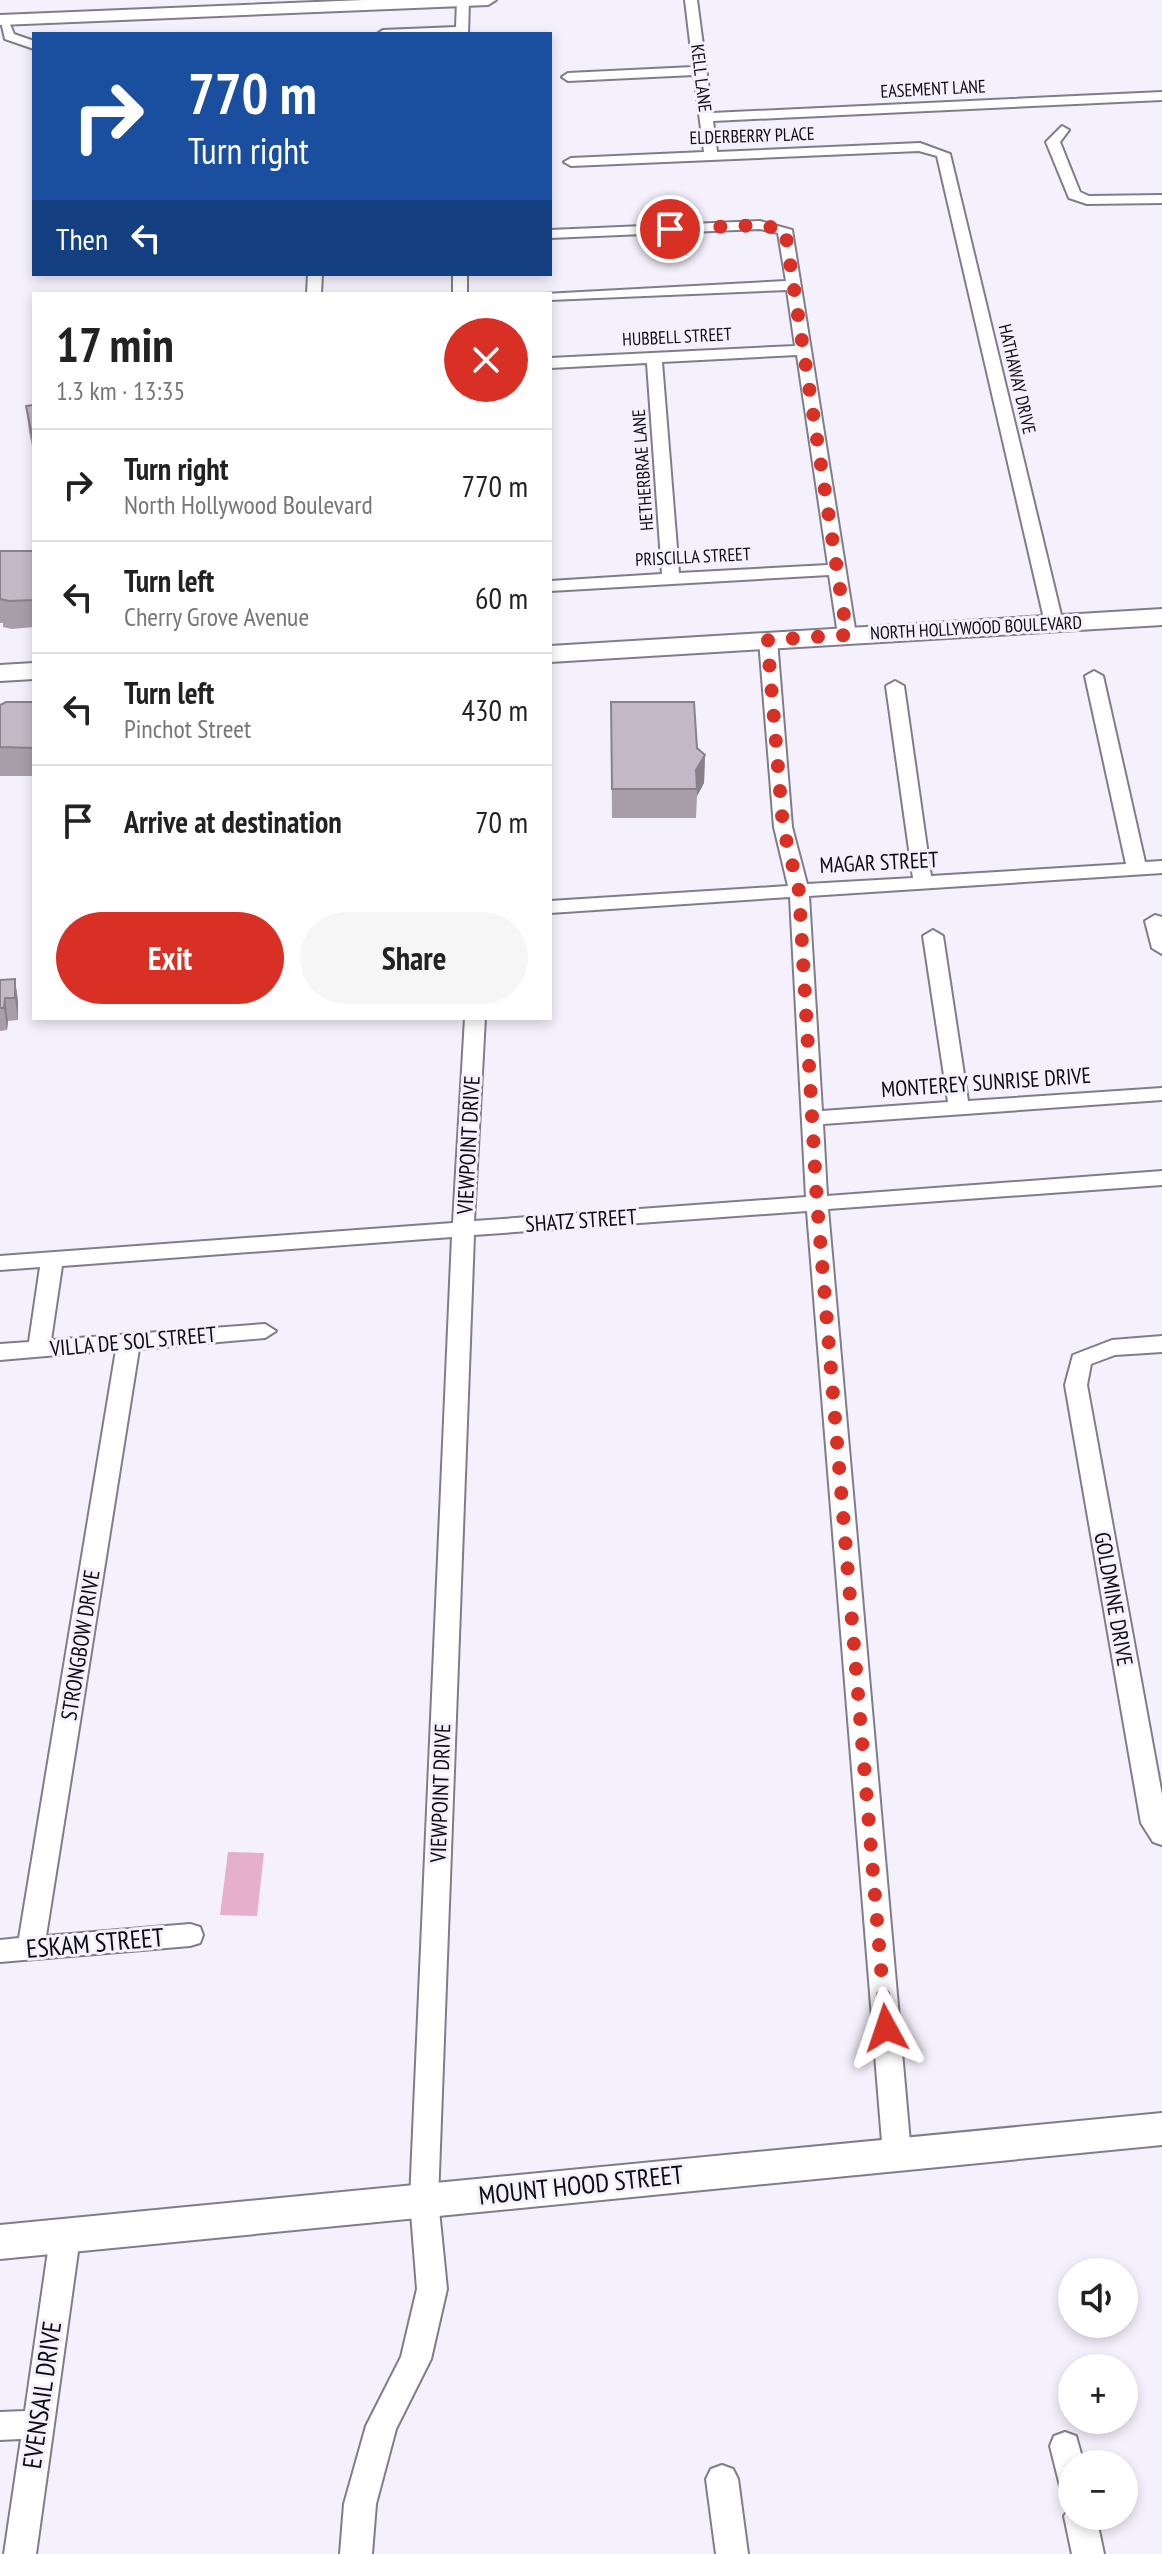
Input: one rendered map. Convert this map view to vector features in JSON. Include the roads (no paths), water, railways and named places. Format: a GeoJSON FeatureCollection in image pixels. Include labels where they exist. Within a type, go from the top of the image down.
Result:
{"type":"FeatureCollection","features":[{"type":"Feature","properties":{"kind":"main road","name":"NORTH HOLLYWOOD BOULEVARD"},"geometry":{"type":"LineString","coordinates":[[552,639],[846,629],[1052,616],[1162,603]]}},
{"type":"Feature","properties":{"kind":"main road","name":"NORTH HOLLYWOOD BOULEVARD"},"geometry":{"type":"LineString","coordinates":[[1052,616],[1162,617]]}},
{"type":"Feature","properties":{"kind":"main road","name":"NORTH HOLLYWOOD BOULEVARD"},"geometry":{"type":"LineString","coordinates":[[552,654],[768,640],[846,629]]}},
{"type":"Feature","properties":{"kind":"main road"},"geometry":{"type":"LineString","coordinates":[[0,673],[32,671]]}},
{"type":"Feature","properties":{"kind":"main road"},"geometry":{"type":"LineString","coordinates":[[0,687],[32,685]]}},
{"type":"Feature","properties":{"kind":"street"},"geometry":{"type":"LineString","coordinates":[[32,44],[9,36],[2,20],[488,0]]}},
{"type":"Feature","properties":{"kind":"street","name":"KELL LANE"},"geometry":{"type":"LineString","coordinates":[[691,0],[711,156]]}},
{"type":"Feature","properties":{"kind":"street"},"geometry":{"type":"LineString","coordinates":[[461,32],[463,1]]}},
{"type":"Feature","properties":{"kind":"street"},"geometry":{"type":"LineString","coordinates":[[568,77],[700,71]]}},
{"type":"Feature","properties":{"kind":"street","name":"EASEMENT LANE"},"geometry":{"type":"LineString","coordinates":[[706,117],[1162,96]]}},
{"type":"Feature","properties":{"kind":"street"},"geometry":{"type":"LineString","coordinates":[[1062,130],[1053,142],[1074,195],[1087,200],[1162,199]]}},
{"type":"Feature","properties":{"kind":"street","name":"ELDERBERRY PLACE"},"geometry":{"type":"LineString","coordinates":[[571,162],[920,147],[935,149]]}},
{"type":"Feature","properties":{"kind":"street","name":"HATHAWAY DRIVE"},"geometry":{"type":"LineString","coordinates":[[935,149],[943,154],[1052,616]]}},
{"type":"Feature","properties":{"kind":"street"},"geometry":{"type":"LineString","coordinates":[[552,234],[776,226],[785,230],[846,629]]}},
{"type":"Feature","properties":{"kind":"street"},"geometry":{"type":"LineString","coordinates":[[552,296],[795,285]]}},
{"type":"Feature","properties":{"kind":"street","name":"HUBBELL STREET"},"geometry":{"type":"LineString","coordinates":[[552,363],[805,350]]}},
{"type":"Feature","properties":{"kind":"street","name":"HETHERBRAE LANE"},"geometry":{"type":"LineString","coordinates":[[654,358],[671,579]]}},
{"type":"Feature","properties":{"kind":"street","name":"PRISCILLA STREET"},"geometry":{"type":"LineString","coordinates":[[552,586],[839,569]]}},
{"type":"Feature","properties":{"kind":"street"},"geometry":{"type":"LineString","coordinates":[[768,640],[783,827],[799,891],[817,1203],[897,2154]]}},
{"type":"Feature","properties":{"kind":"street"},"geometry":{"type":"LineString","coordinates":[[1094,676],[1137,869]]}},
{"type":"Feature","properties":{"kind":"street"},"geometry":{"type":"LineString","coordinates":[[895,686],[923,884]]}},
{"type":"Feature","properties":{"kind":"street","name":"MAGAR STREET"},"geometry":{"type":"LineString","coordinates":[[552,907],[1162,867]]}},
{"type":"Feature","properties":{"kind":"street"},"geometry":{"type":"LineString","coordinates":[[1155,921],[1162,948]]}},
{"type":"Feature","properties":{"kind":"street"},"geometry":{"type":"LineString","coordinates":[[933,936],[959,1108]]}},
{"type":"Feature","properties":{"kind":"street","name":"VIEWPOINT DRIVE"},"geometry":{"type":"LineString","coordinates":[[356,2554],[360,2504],[381,2426],[416,2359],[432,2289],[424,2200],[463,1229],[475,1020]]}},
{"type":"Feature","properties":{"kind":"street","name":"MONTEREY SUNRISE DRIVE"},"geometry":{"type":"LineString","coordinates":[[814,1118],[1162,1094]]}},
{"type":"Feature","properties":{"kind":"street","name":"SHATZ STREET"},"geometry":{"type":"LineString","coordinates":[[0,1263],[1162,1178]]}},
{"type":"Feature","properties":{"kind":"street"},"geometry":{"type":"LineString","coordinates":[[39,1349],[52,1259]]}},
{"type":"Feature","properties":{"kind":"street","name":"VILLA DE SOL STREET"},"geometry":{"type":"LineString","coordinates":[[0,1352],[265,1331]]}},
{"type":"Feature","properties":{"kind":"street","name":"STRONGBOW DRIVE"},"geometry":{"type":"LineString","coordinates":[[31,1948],[129,1341]]}},
{"type":"Feature","properties":{"kind":"street","name":"GOLDMINE DRIVE"},"geometry":{"type":"LineString","coordinates":[[1162,1344],[1112,1348],[1081,1360],[1076,1385],[1154,1823],[1162,1835]]}},
{"type":"Feature","properties":{"kind":"street","name":"ESKAM STREET"},"geometry":{"type":"LineString","coordinates":[[0,1951],[190,1935]]}},
{"type":"Feature","properties":{"kind":"street","name":"MOUNT HOOD STREET"},"geometry":{"type":"LineString","coordinates":[[0,2242],[1162,2129]]}},
{"type":"Feature","properties":{"kind":"street","name":"EVENSAIL DRIVE"},"geometry":{"type":"LineString","coordinates":[[20,2554],[65,2237]]}},
{"type":"Feature","properties":{"kind":"street"},"geometry":{"type":"LineString","coordinates":[[0,2426],[38,2425]]}},
{"type":"Feature","properties":{"kind":"street"},"geometry":{"type":"LineString","coordinates":[[1065,2446],[1066,2450]]}},
{"type":"Feature","properties":{"kind":"street"},"geometry":{"type":"LineString","coordinates":[[722,2479],[732,2554]]}},
{"type":"Feature","properties":{"kind":"street"},"geometry":{"type":"LineString","coordinates":[[1083,2530],[1088,2554]]}}]}
